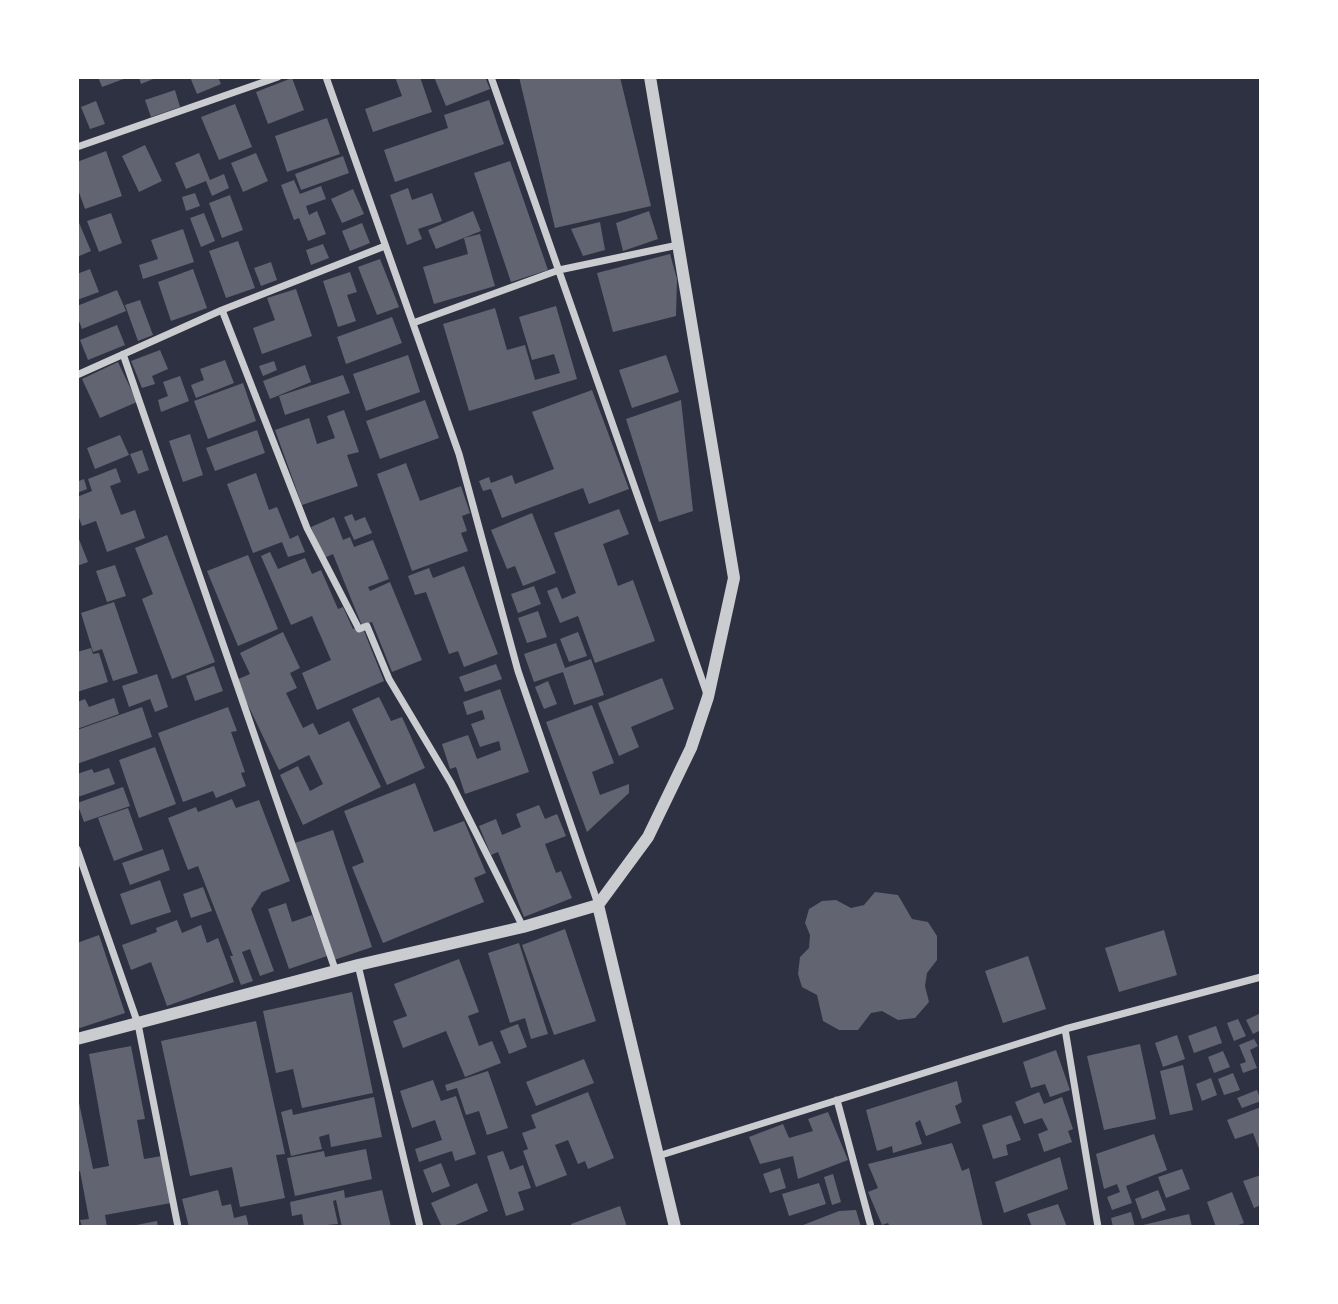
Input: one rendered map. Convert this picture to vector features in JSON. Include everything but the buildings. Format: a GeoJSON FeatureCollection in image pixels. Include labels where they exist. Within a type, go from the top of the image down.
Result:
{"type":"FeatureCollection","features":[{"type":"Feature","properties":{"kind":"street"},"geometry":{"type":"LineString","coordinates":[[77,147],[278,77]]}},
{"type":"Feature","properties":{"kind":"street"},"geometry":{"type":"LineString","coordinates":[[326,77],[460,454],[518,671],[598,905],[675,1227]]}},
{"type":"Feature","properties":{"kind":"street"},"geometry":{"type":"LineString","coordinates":[[491,77],[708,697]]}},
{"type":"Feature","properties":{"kind":"street"},"geometry":{"type":"LineString","coordinates":[[77,1039],[337,973],[358,965],[523,927],[598,905],[648,837],[691,748],[708,697],[734,578],[650,77]]}},
{"type":"Feature","properties":{"kind":"street"},"geometry":{"type":"LineString","coordinates":[[413,323],[559,270],[678,245]]}},
{"type":"Feature","properties":{"kind":"street"},"geometry":{"type":"LineString","coordinates":[[77,375],[222,310],[385,246]]}},
{"type":"Feature","properties":{"kind":"street"},"geometry":{"type":"LineString","coordinates":[[222,310],[307,528],[359,629],[367,626],[389,679],[451,783],[523,927]]}},
{"type":"Feature","properties":{"kind":"street"},"geometry":{"type":"LineString","coordinates":[[123,354],[337,973]]}},
{"type":"Feature","properties":{"kind":"street"},"geometry":{"type":"LineString","coordinates":[[77,849],[138,1024],[178,1227]]}},
{"type":"Feature","properties":{"kind":"street"},"geometry":{"type":"LineString","coordinates":[[358,965],[420,1227]]}},
{"type":"Feature","properties":{"kind":"street"},"geometry":{"type":"LineString","coordinates":[[658,1156],[1065,1029],[1261,978]]}},
{"type":"Feature","properties":{"kind":"street"},"geometry":{"type":"LineString","coordinates":[[1065,1029],[1098,1227]]}},
{"type":"Feature","properties":{"kind":"street"},"geometry":{"type":"LineString","coordinates":[[837,1100],[872,1227]]}}]}
